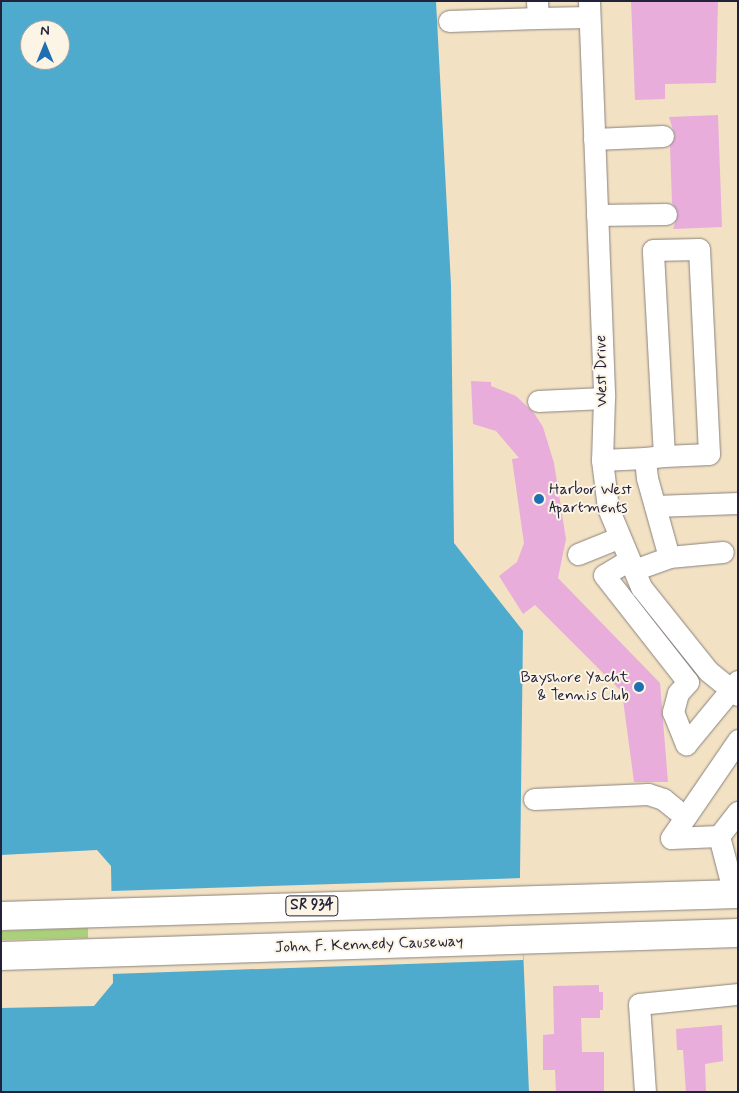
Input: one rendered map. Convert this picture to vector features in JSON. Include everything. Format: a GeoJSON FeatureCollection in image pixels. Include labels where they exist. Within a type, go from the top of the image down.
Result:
{"type":"FeatureCollection","features":[{"type":"Feature","properties":{"kind":"main road","name":"SR 934"},"geometry":{"type":"LineString","coordinates":[[1,916],[736,894]]}},
{"type":"Feature","properties":{"kind":"main road","name":"John F. Kennedy Causeway"},"geometry":{"type":"LineString","coordinates":[[1,956],[738,933]]}},
{"type":"Feature","properties":{"kind":"street"},"geometry":{"type":"LineString","coordinates":[[450,21],[538,10],[589,9]]}},
{"type":"Feature","properties":{"kind":"street","name":"West Drive"},"geometry":{"type":"LineString","coordinates":[[589,9],[604,398],[602,460],[608,508],[647,595],[708,671],[735,688]]}},
{"type":"Feature","properties":{"kind":"street"},"geometry":{"type":"LineString","coordinates":[[594,139],[663,136]]}},
{"type":"Feature","properties":{"kind":"street"},"geometry":{"type":"LineString","coordinates":[[596,215],[666,214]]}},
{"type":"Feature","properties":{"kind":"street"},"geometry":{"type":"LineString","coordinates":[[602,460],[655,457],[709,454],[699,248],[653,250],[655,457],[655,506],[669,557]]}},
{"type":"Feature","properties":{"kind":"street"},"geometry":{"type":"LineString","coordinates":[[538,401],[604,398]]}},
{"type":"Feature","properties":{"kind":"street"},"geometry":{"type":"LineString","coordinates":[[655,506],[738,503]]}},
{"type":"Feature","properties":{"kind":"street"},"geometry":{"type":"LineString","coordinates":[[578,554],[620,537]]}},
{"type":"Feature","properties":{"kind":"street"},"geometry":{"type":"LineString","coordinates":[[723,552],[669,557],[632,565],[604,575],[688,682],[678,693],[673,712],[686,744],[735,688]]}},
{"type":"Feature","properties":{"kind":"street"},"geometry":{"type":"LineString","coordinates":[[738,740],[670,838],[719,836],[738,812]]}},
{"type":"Feature","properties":{"kind":"street"},"geometry":{"type":"LineString","coordinates":[[534,799],[648,794],[663,799],[685,817]]}},
{"type":"Feature","properties":{"kind":"street"},"geometry":{"type":"LineString","coordinates":[[719,836],[736,894]]}},
{"type":"Feature","properties":{"kind":"street"},"geometry":{"type":"LineString","coordinates":[[645,1092],[639,1004],[738,994]]}},
{"type":"Feature","properties":{"kind":"green space"},"geometry":{"type":"Polygon","coordinates":[[[88,928],[88,938],[1,940],[1,931],[88,928]]]}},
{"type":"Feature","properties":{"kind":"water"},"geometry":{"type":"Polygon","coordinates":[[[1,1],[436,1],[451,285],[454,543],[523,631],[520,876],[529,1092],[1,1092],[1,1008],[94,1006],[113,983],[111,866],[97,850],[1,855],[1,1]]]}},
{"type":"Feature","properties":{"kind":"pier"},"geometry":{"type":"Polygon","coordinates":[[[522,878],[523,960],[111,974],[111,891],[522,878]]]}},
{"type":"Feature","properties":{"kind":"building"},"geometry":{"type":"Polygon","coordinates":[[[631,1],[718,1],[716,83],[665,84],[665,99],[635,100],[631,1]]]}},
{"type":"Feature","properties":{"kind":"building"},"geometry":{"type":"Polygon","coordinates":[[[718,115],[722,227],[673,229],[678,213],[672,203],[670,146],[675,136],[669,117],[718,115]]]}},
{"type":"Feature","properties":{"kind":"building"},"geometry":{"type":"Polygon","coordinates":[[[471,381],[491,382],[491,386],[516,396],[534,413],[543,427],[554,463],[566,539],[558,578],[660,683],[668,782],[634,782],[622,692],[535,605],[523,614],[499,576],[517,562],[524,543],[512,459],[519,458],[496,431],[473,424],[471,381]]]}},
{"type":"Feature","properties":{"kind":"building"},"geometry":{"type":"Polygon","coordinates":[[[599,985],[599,992],[603,992],[603,1010],[600,1010],[600,1018],[581,1018],[582,1052],[604,1052],[604,1092],[556,1092],[555,1070],[543,1070],[543,1035],[554,1034],[553,986],[599,985]]]}},
{"type":"Feature","properties":{"kind":"building"},"geometry":{"type":"Polygon","coordinates":[[[722,1025],[723,1061],[705,1064],[706,1092],[686,1092],[683,1050],[677,1050],[676,1029],[722,1025]]]}},
{"type":"Feature","properties":{"kind":"place","name":"Harbor West Apartments"},"geometry":{"type":"Point","coordinates":[539,499]}},
{"type":"Feature","properties":{"kind":"place","name":"Bayshore Yacht & Tennis Club"},"geometry":{"type":"Point","coordinates":[639,687]}}]}
